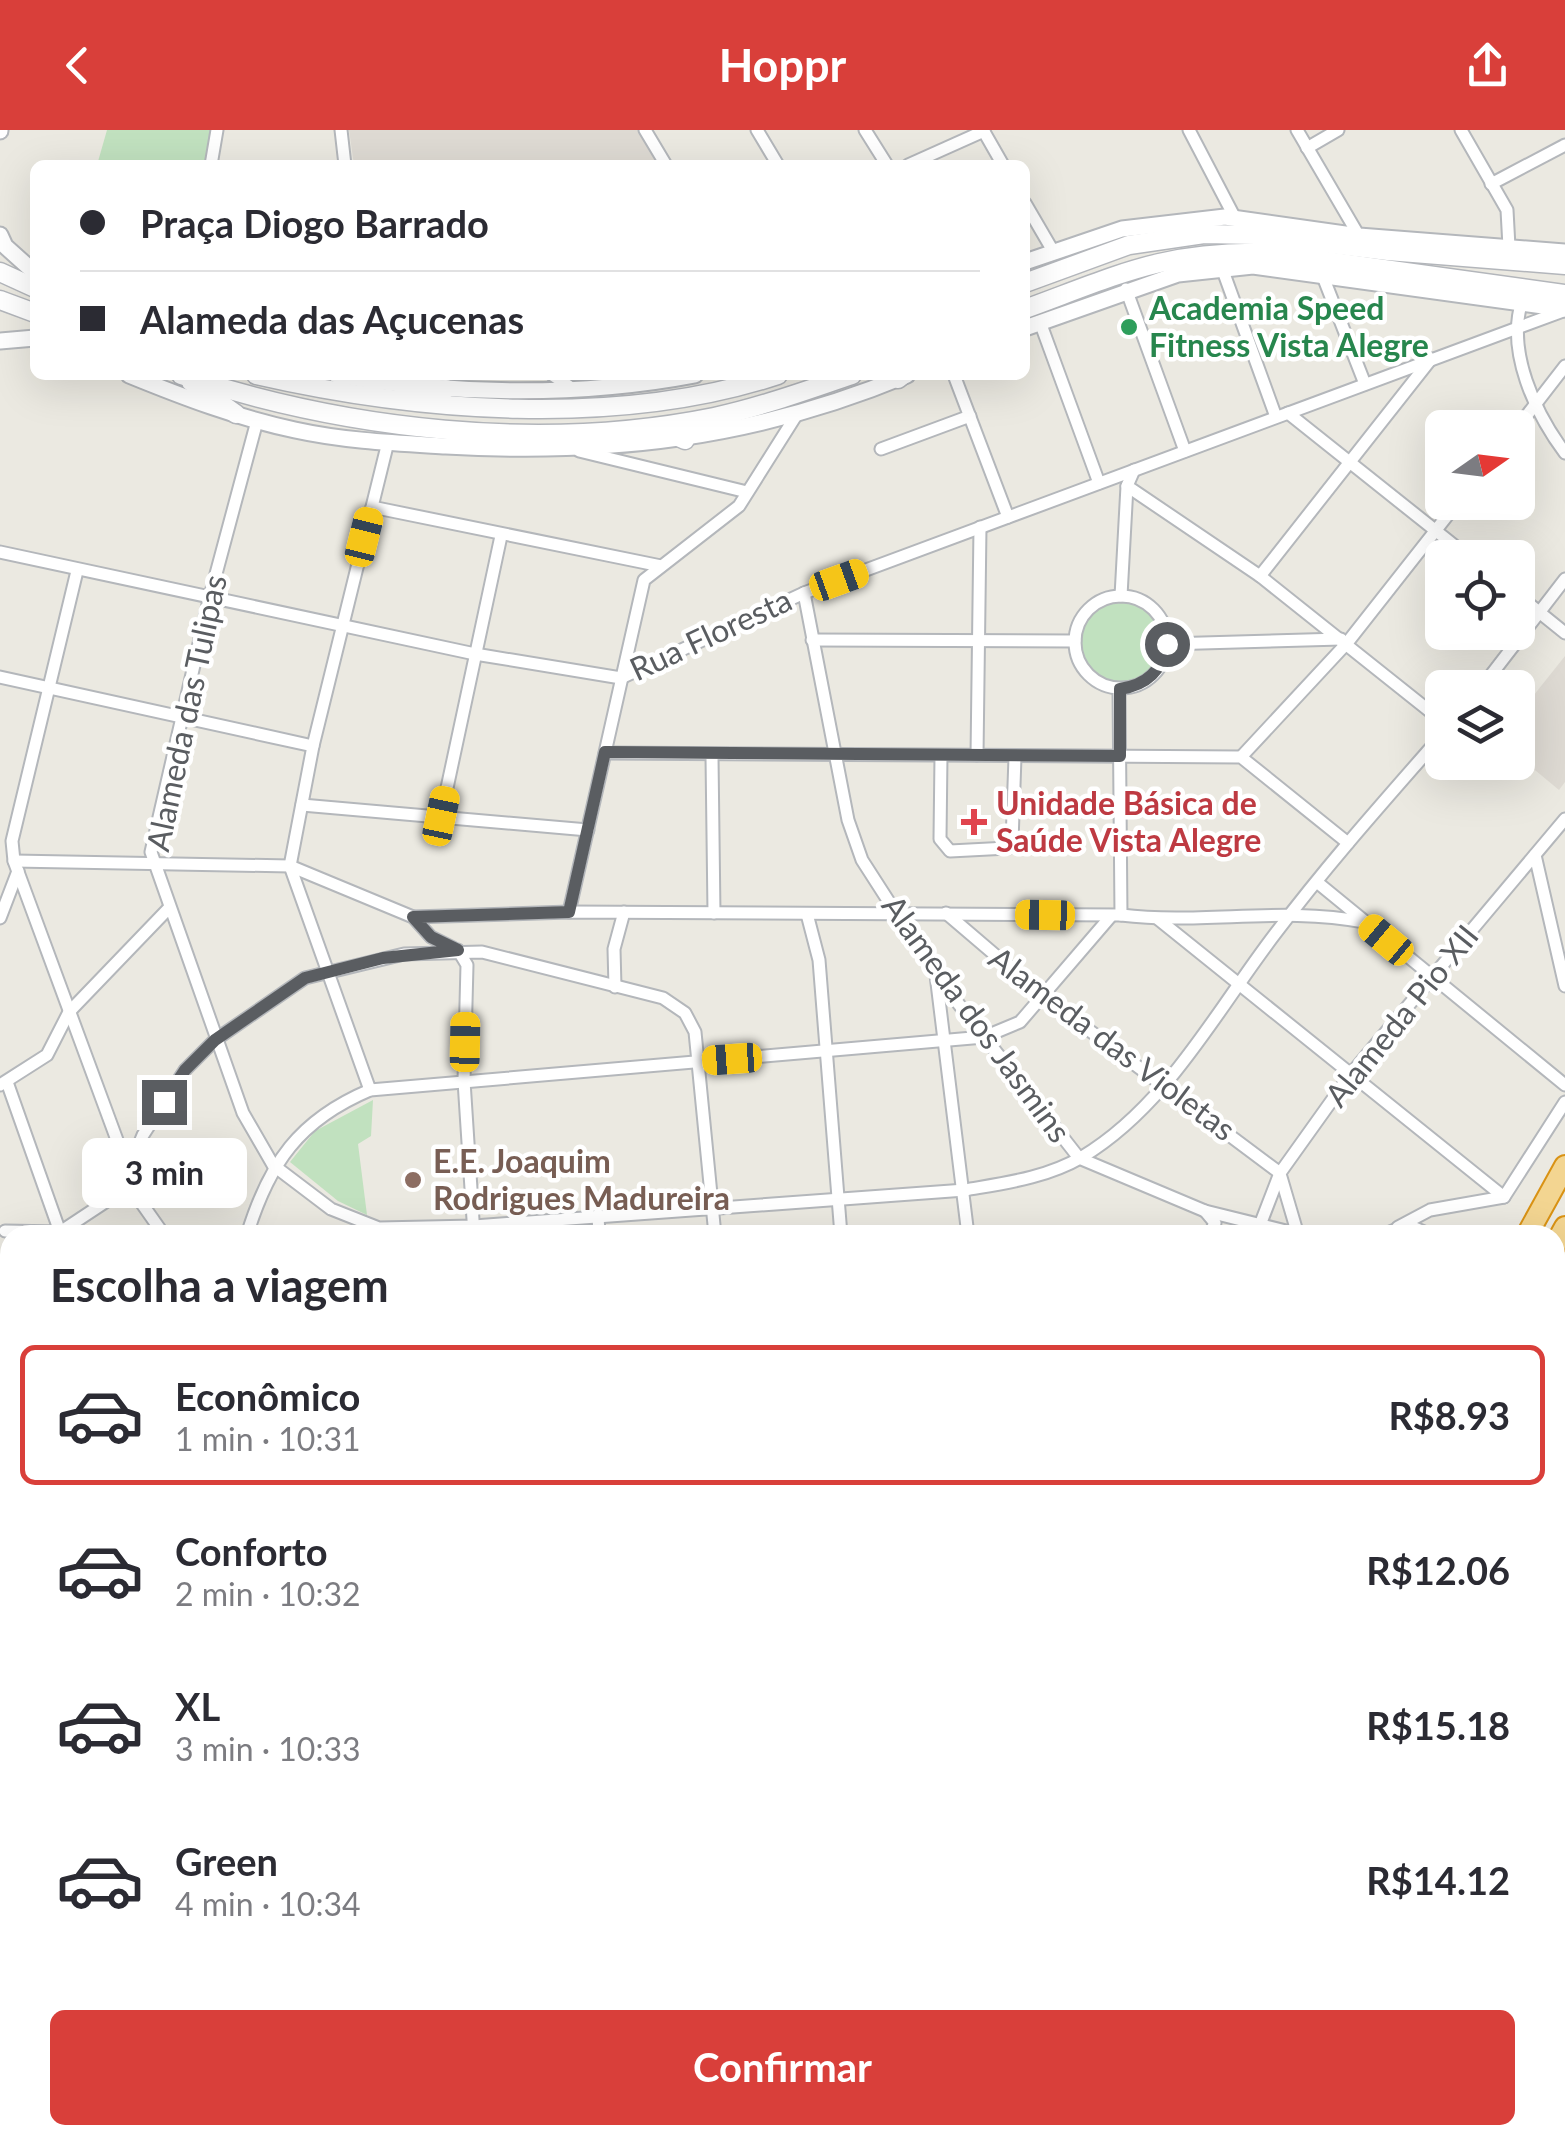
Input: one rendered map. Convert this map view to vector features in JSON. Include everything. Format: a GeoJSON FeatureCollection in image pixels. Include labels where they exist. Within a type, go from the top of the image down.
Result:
{"type":"FeatureCollection","features":[{"type":"Feature","properties":{"kind":"highway"},"geometry":{"type":"LineString","coordinates":[[1533,1225],[1565,1166]]}},
{"type":"Feature","properties":{"kind":"main road"},"geometry":{"type":"LineString","coordinates":[[1255,234],[1294,225]]}},
{"type":"Feature","properties":{"kind":"main road"},"geometry":{"type":"LineString","coordinates":[[1561,261],[1509,253],[1460,256],[1255,234],[1204,234],[1129,245],[1030,281],[1033,306],[1137,266],[1220,252],[1269,253],[1486,283],[1523,295],[1565,294]]}},
{"type":"Feature","properties":{"kind":"main road"},"geometry":{"type":"LineString","coordinates":[[1443,244],[1460,256]]}},
{"type":"Feature","properties":{"kind":"main road"},"geometry":{"type":"LineString","coordinates":[[1269,253],[1300,271]]}},
{"type":"Feature","properties":{"kind":"main road"},"geometry":{"type":"LineString","coordinates":[[1486,283],[1504,271],[1509,253]]}},
{"type":"Feature","properties":{"kind":"main road"},"geometry":{"type":"LineString","coordinates":[[1523,295],[1535,268],[1561,261]]}},
{"type":"Feature","properties":{"kind":"main road"},"geometry":{"type":"LineString","coordinates":[[1376,280],[1412,272]]}},
{"type":"Feature","properties":{"kind":"main road"},"geometry":{"type":"LineString","coordinates":[[0,300],[30,311]]}},
{"type":"Feature","properties":{"kind":"main road"},"geometry":{"type":"LineString","coordinates":[[189,380],[236,414]]}},
{"type":"Feature","properties":{"kind":"main road"},"geometry":{"type":"LineString","coordinates":[[198,380],[272,404],[362,422],[554,431],[656,426],[716,417],[836,380]]}},
{"type":"Feature","properties":{"kind":"main road"},"geometry":{"type":"LineString","coordinates":[[280,380],[368,398],[542,406],[636,403],[697,395],[758,380]]}},
{"type":"Feature","properties":{"kind":"main road"},"geometry":{"type":"LineString","coordinates":[[368,398],[446,389]]}},
{"type":"Feature","properties":{"kind":"main road"},"geometry":{"type":"LineString","coordinates":[[656,426],[685,440]]}},
{"type":"Feature","properties":{"kind":"street"},"geometry":{"type":"LineString","coordinates":[[212,160],[217,130]]}},
{"type":"Feature","properties":{"kind":"street"},"geometry":{"type":"LineString","coordinates":[[341,130],[344,160]]}},
{"type":"Feature","properties":{"kind":"street"},"geometry":{"type":"LineString","coordinates":[[644,130],[663,160]]}},
{"type":"Feature","properties":{"kind":"street"},"geometry":{"type":"LineString","coordinates":[[758,130],[775,160]]}},
{"type":"Feature","properties":{"kind":"street"},"geometry":{"type":"LineString","coordinates":[[866,130],[884,160]]}},
{"type":"Feature","properties":{"kind":"street"},"geometry":{"type":"LineString","coordinates":[[1189,130],[1235,218]]}},
{"type":"Feature","properties":{"kind":"street"},"geometry":{"type":"LineString","coordinates":[[1297,130],[1359,236]]}},
{"type":"Feature","properties":{"kind":"street"},"geometry":{"type":"LineString","coordinates":[[1308,148],[1338,130]]}},
{"type":"Feature","properties":{"kind":"street"},"geometry":{"type":"LineString","coordinates":[[1030,260],[1122,229],[1235,218],[1509,253],[1508,210],[1461,130]]}},
{"type":"Feature","properties":{"kind":"street"},"geometry":{"type":"LineString","coordinates":[[919,160],[983,131],[1000,160]]}},
{"type":"Feature","properties":{"kind":"street"},"geometry":{"type":"LineString","coordinates":[[1491,184],[1565,145]]}},
{"type":"Feature","properties":{"kind":"street"},"geometry":{"type":"LineString","coordinates":[[1030,212],[1053,251]]}},
{"type":"Feature","properties":{"kind":"street"},"geometry":{"type":"LineString","coordinates":[[0,235],[5,246],[30,268]]}},
{"type":"Feature","properties":{"kind":"street"},"geometry":{"type":"LineString","coordinates":[[1222,268],[1282,415],[1350,462],[1448,540]]}},
{"type":"Feature","properties":{"kind":"street"},"geometry":{"type":"LineString","coordinates":[[1099,483],[1032,325],[1126,289],[1178,274],[1222,268],[1300,271],[1523,295],[1565,310]]}},
{"type":"Feature","properties":{"kind":"street"},"geometry":{"type":"LineString","coordinates":[[1322,274],[1365,384]]}},
{"type":"Feature","properties":{"kind":"street"},"geometry":{"type":"LineString","coordinates":[[1126,289],[1186,451]]}},
{"type":"Feature","properties":{"kind":"street"},"geometry":{"type":"LineString","coordinates":[[1523,295],[1516,328],[1536,404],[1565,452]]}},
{"type":"Feature","properties":{"kind":"street","name":"Rua Floresta"},"geometry":{"type":"LineString","coordinates":[[0,552],[474,654],[621,678],[804,593],[1565,310]]}},
{"type":"Feature","properties":{"kind":"street"},"geometry":{"type":"LineString","coordinates":[[0,334],[30,337]]}},
{"type":"Feature","properties":{"kind":"street"},"geometry":{"type":"LineString","coordinates":[[1260,576],[1431,360]]}},
{"type":"Feature","properties":{"kind":"street"},"geometry":{"type":"LineString","coordinates":[[1531,410],[1565,366]]}},
{"type":"Feature","properties":{"kind":"street"},"geometry":{"type":"LineString","coordinates":[[143,380],[257,421],[388,442],[575,450],[685,440],[796,414],[891,380]]}},
{"type":"Feature","properties":{"kind":"street"},"geometry":{"type":"LineString","coordinates":[[375,380],[446,389],[569,386],[603,380]]}},
{"type":"Feature","properties":{"kind":"street"},"geometry":{"type":"LineString","coordinates":[[560,380],[569,386]]}},
{"type":"Feature","properties":{"kind":"street"},"geometry":{"type":"LineString","coordinates":[[956,380],[1008,517]]}},
{"type":"Feature","properties":{"kind":"street"},"geometry":{"type":"LineString","coordinates":[[569,912],[637,596],[644,580],[738,506],[796,414]]}},
{"type":"Feature","properties":{"kind":"street"},"geometry":{"type":"LineString","coordinates":[[881,448],[970,416]]}},
{"type":"Feature","properties":{"kind":"street","name":"Alameda das Tulipas"},"geometry":{"type":"LineString","coordinates":[[257,421],[181,717],[152,861],[215,1040],[256,1140],[273,1165]]}},
{"type":"Feature","properties":{"kind":"street"},"geometry":{"type":"LineString","coordinates":[[370,1090],[290,866],[313,746],[388,442]]}},
{"type":"Feature","properties":{"kind":"street"},"geometry":{"type":"LineString","coordinates":[[575,450],[746,492]]}},
{"type":"Feature","properties":{"kind":"street"},"geometry":{"type":"LineString","coordinates":[[1121,596],[1127,486],[1134,470]]}},
{"type":"Feature","properties":{"kind":"street"},"geometry":{"type":"LineString","coordinates":[[1127,486],[1260,576],[1425,706]]}},
{"type":"Feature","properties":{"kind":"street"},"geometry":{"type":"LineString","coordinates":[[372,507],[662,566]]}},
{"type":"Feature","properties":{"kind":"street"},"geometry":{"type":"LineString","coordinates":[[1241,757],[1444,520]]}},
{"type":"Feature","properties":{"kind":"street"},"geometry":{"type":"LineString","coordinates":[[978,755],[980,527]]}},
{"type":"Feature","properties":{"kind":"street"},"geometry":{"type":"LineString","coordinates":[[441,816],[501,536]]}},
{"type":"Feature","properties":{"kind":"street"},"geometry":{"type":"LineString","coordinates":[[77,571],[12,840],[16,866],[124,1159],[126,1181],[157,1225]]}},
{"type":"Feature","properties":{"kind":"street"},"geometry":{"type":"LineString","coordinates":[[1495,670],[1565,579]]}},
{"type":"Feature","properties":{"kind":"street","name":"Alameda dos Jasmins"},"geometry":{"type":"LineString","coordinates":[[804,593],[833,753],[862,860],[936,975],[1079,1158],[1206,1211],[1260,1225]]}},
{"type":"Feature","properties":{"kind":"street"},"geometry":{"type":"LineString","coordinates":[[1121,596],[1148,606],[1158,616],[1167,644],[1164,658],[1147,681],[1120,689],[1105,686],[1083,669],[1074,641],[1084,614],[1094,604],[1121,596]]}},
{"type":"Feature","properties":{"kind":"street"},"geometry":{"type":"LineString","coordinates":[[1535,609],[1565,632]]}},
{"type":"Feature","properties":{"kind":"street"},"geometry":{"type":"LineString","coordinates":[[812,640],[1074,641]]}},
{"type":"Feature","properties":{"kind":"street"},"geometry":{"type":"LineString","coordinates":[[1167,644],[1344,641]]}},
{"type":"Feature","properties":{"kind":"street"},"geometry":{"type":"LineString","coordinates":[[0,677],[313,746]]}},
{"type":"Feature","properties":{"kind":"street"},"geometry":{"type":"LineString","coordinates":[[252,1225],[273,1165],[318,1120],[370,1090],[946,1044],[984,1037],[1020,1022],[1116,915],[1120,689]]}},
{"type":"Feature","properties":{"kind":"street"},"geometry":{"type":"LineString","coordinates":[[605,752],[712,757],[833,753],[1241,757],[1348,843]]}},
{"type":"Feature","properties":{"kind":"street"},"geometry":{"type":"LineString","coordinates":[[515,1225],[598,1215],[965,1190],[1043,1174],[1079,1158],[1118,1132],[1166,1084],[1292,912],[1425,755]]}},
{"type":"Feature","properties":{"kind":"street"},"geometry":{"type":"LineString","coordinates":[[941,756],[940,840],[950,852],[1008,848],[1012,842],[1015,757]]}},
{"type":"Feature","properties":{"kind":"street"},"geometry":{"type":"LineString","coordinates":[[712,757],[714,913]]}},
{"type":"Feature","properties":{"kind":"street"},"geometry":{"type":"LineString","coordinates":[[302,805],[588,830]]}},
{"type":"Feature","properties":{"kind":"street","name":"Alameda Pio XII"},"geometry":{"type":"LineString","coordinates":[[1260,1225],[1280,1173],[1350,1076],[1565,819]]}},
{"type":"Feature","properties":{"kind":"street"},"geometry":{"type":"LineString","coordinates":[[1535,856],[1565,986]]}},
{"type":"Feature","properties":{"kind":"street"},"geometry":{"type":"LineString","coordinates":[[16,866],[152,861],[290,866],[413,917],[624,912],[1116,915],[1158,919],[1292,912],[1364,922]]}},
{"type":"Feature","properties":{"kind":"street"},"geometry":{"type":"LineString","coordinates":[[0,918],[16,866]]}},
{"type":"Feature","properties":{"kind":"street"},"geometry":{"type":"LineString","coordinates":[[1318,883],[1565,1085]]}},
{"type":"Feature","properties":{"kind":"street"},"geometry":{"type":"LineString","coordinates":[[50,1225],[3,1084],[47,1055],[69,1012],[169,908]]}},
{"type":"Feature","properties":{"kind":"street"},"geometry":{"type":"LineString","coordinates":[[615,987],[614,950],[624,912]]}},
{"type":"Feature","properties":{"kind":"street","name":"Alameda das Violetas"},"geometry":{"type":"LineString","coordinates":[[946,913],[1042,995],[1280,1173]]}},
{"type":"Feature","properties":{"kind":"street"},"geometry":{"type":"LineString","coordinates":[[807,914],[819,960],[840,1225]]}},
{"type":"Feature","properties":{"kind":"street"},"geometry":{"type":"LineString","coordinates":[[413,917],[431,937],[458,950],[467,965],[464,1081],[474,1225]]}},
{"type":"Feature","properties":{"kind":"street"},"geometry":{"type":"LineString","coordinates":[[1158,919],[1504,1198]]}},
{"type":"Feature","properties":{"kind":"street"},"geometry":{"type":"LineString","coordinates":[[67,1225],[119,1193],[143,1134],[185,1070],[215,1040],[305,978],[404,954],[458,950],[482,952],[663,998],[684,1013],[696,1032],[713,1225]]}},
{"type":"Feature","properties":{"kind":"street"},"geometry":{"type":"LineString","coordinates":[[936,975],[967,1225]]}},
{"type":"Feature","properties":{"kind":"street"},"geometry":{"type":"LineString","coordinates":[[941,1002],[955,996]]}},
{"type":"Feature","properties":{"kind":"street"},"geometry":{"type":"LineString","coordinates":[[1402,1225],[1418,1214],[1504,1198],[1565,1102]]}},
{"type":"Feature","properties":{"kind":"street"},"geometry":{"type":"LineString","coordinates":[[273,1165],[331,1209],[364,1225]]}},
{"type":"Feature","properties":{"kind":"street"},"geometry":{"type":"LineString","coordinates":[[1280,1173],[1296,1225]]}},
{"type":"Feature","properties":{"kind":"street"},"geometry":{"type":"LineString","coordinates":[[1206,1211],[1215,1225]]}},
{"type":"Feature","properties":{"kind":"street"},"geometry":{"type":"LineString","coordinates":[[598,1215],[598,1225]]}},
{"type":"Feature","properties":{"kind":"shaded area"},"geometry":{"type":"Polygon","coordinates":[[[349,130],[638,130],[656,160],[353,160],[349,130]]]}},
{"type":"Feature","properties":{"kind":"shaded area"},"geometry":{"type":"Polygon","coordinates":[[[1565,656],[1565,782],[1559,790],[1535,770],[1535,694],[1565,656]]]}},
{"type":"Feature","properties":{"kind":"green space"},"geometry":{"type":"Polygon","coordinates":[[[107,130],[214,130],[208,160],[98,160],[107,130]]]}},
{"type":"Feature","properties":{"kind":"green space"},"geometry":{"type":"Polygon","coordinates":[[[1121,598],[1152,611],[1165,642],[1152,673],[1121,686],[1090,673],[1077,642],[1090,611],[1121,598]]]}},
{"type":"Feature","properties":{"kind":"green space"},"geometry":{"type":"Polygon","coordinates":[[[373,1100],[371,1136],[358,1144],[367,1215],[338,1201],[290,1162],[315,1131],[373,1100]]]}},
{"type":"Feature","properties":{"kind":"place","name":"Academia Speed Fitness Vista Alegre"},"geometry":{"type":"Point","coordinates":[1129,327]}},
{"type":"Feature","properties":{"kind":"place","name":"Unidade Básica de Saúde Vista Alegre"},"geometry":{"type":"Point","coordinates":[974,822]}},
{"type":"Feature","properties":{"kind":"place","name":"E.E. Joaquim Rodrigues Madureira"},"geometry":{"type":"Point","coordinates":[413,1180]}},
{"type":"Feature","properties":{"kind":"route"},"geometry":{"type":"LineString","coordinates":[[164,1102],[185,1070],[215,1040],[305,978],[404,954],[458,950],[431,937],[413,917],[569,912],[605,752],[712,757],[833,753],[1120,756],[1120,689],[1147,681],[1157,671],[1167,644]]}}]}
